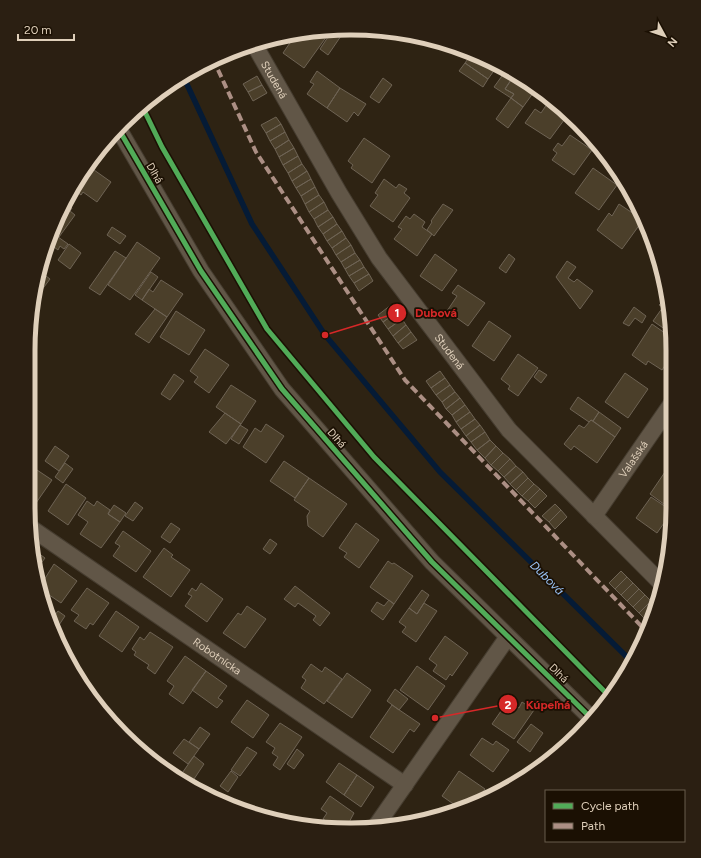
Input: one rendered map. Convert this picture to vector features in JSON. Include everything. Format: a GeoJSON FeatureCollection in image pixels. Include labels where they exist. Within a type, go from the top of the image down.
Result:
{"type":"FeatureCollection","features":[{"type":"Feature","properties":{"kind":"street","name":"Studená"},"geometry":{"type":"LineString","coordinates":[[257,50],[339,193],[379,258],[508,430],[657,579]]}},
{"type":"Feature","properties":{"kind":"street","name":"Dlhá"},"geometry":{"type":"LineString","coordinates":[[121,133],[201,270],[282,389],[432,562],[507,638],[588,716]]}},
{"type":"Feature","properties":{"kind":"street","name":"Valašská"},"geometry":{"type":"LineString","coordinates":[[594,516],[666,412]]}},
{"type":"Feature","properties":{"kind":"street","name":"Robotnícka"},"geometry":{"type":"LineString","coordinates":[[36,532],[405,785]]}},
{"type":"Feature","properties":{"kind":"street"},"geometry":{"type":"LineString","coordinates":[[379,821],[507,638]]}},
{"type":"Feature","properties":{"kind":"building"},"geometry":{"type":"Polygon","coordinates":[[[327,36],[304,68],[283,53],[291,41],[327,36]]]}},
{"type":"Feature","properties":{"kind":"building"},"geometry":{"type":"Polygon","coordinates":[[[329,36],[341,36],[328,55],[320,49],[329,36]]]}},
{"type":"Feature","properties":{"kind":"building"},"geometry":{"type":"Polygon","coordinates":[[[468,58],[494,70],[488,79],[465,63],[468,58]]]}},
{"type":"Feature","properties":{"kind":"building"},"geometry":{"type":"Polygon","coordinates":[[[465,63],[488,79],[483,87],[459,71],[465,63]]]}},
{"type":"Feature","properties":{"kind":"building"},"geometry":{"type":"Polygon","coordinates":[[[317,71],[340,88],[327,108],[307,94],[314,84],[310,82],[317,71]]]}},
{"type":"Feature","properties":{"kind":"building"},"geometry":{"type":"Polygon","coordinates":[[[503,75],[512,79],[505,89],[514,94],[511,98],[494,87],[503,75]]]}},
{"type":"Feature","properties":{"kind":"building"},"geometry":{"type":"Polygon","coordinates":[[[257,76],[262,85],[248,92],[243,84],[257,76]]]}},
{"type":"Feature","properties":{"kind":"building"},"geometry":{"type":"Polygon","coordinates":[[[383,78],[392,85],[379,103],[370,97],[383,78]]]}},
{"type":"Feature","properties":{"kind":"building"},"geometry":{"type":"Polygon","coordinates":[[[512,79],[533,93],[523,107],[511,98],[514,94],[505,89],[512,79]]]}},
{"type":"Feature","properties":{"kind":"building"},"geometry":{"type":"Polygon","coordinates":[[[262,85],[267,93],[253,101],[248,92],[262,85]]]}},
{"type":"Feature","properties":{"kind":"building"},"geometry":{"type":"Polygon","coordinates":[[[340,88],[366,104],[358,116],[354,112],[347,122],[327,108],[340,88]]]}},
{"type":"Feature","properties":{"kind":"building"},"geometry":{"type":"Polygon","coordinates":[[[511,98],[523,107],[508,128],[496,119],[511,98]]]}},
{"type":"Feature","properties":{"kind":"building"},"geometry":{"type":"Polygon","coordinates":[[[547,104],[565,119],[550,139],[525,123],[535,109],[541,113],[547,104]]]}},
{"type":"Feature","properties":{"kind":"building"},"geometry":{"type":"Polygon","coordinates":[[[276,117],[281,124],[266,133],[261,125],[276,117]]]}},
{"type":"Feature","properties":{"kind":"building"},"geometry":{"type":"Polygon","coordinates":[[[281,124],[285,132],[270,141],[266,133],[281,124]]]}},
{"type":"Feature","properties":{"kind":"building"},"geometry":{"type":"Polygon","coordinates":[[[285,132],[289,140],[275,149],[270,141],[285,132]]]}},
{"type":"Feature","properties":{"kind":"building"},"geometry":{"type":"Polygon","coordinates":[[[570,135],[592,150],[574,175],[552,160],[557,153],[553,150],[558,143],[562,146],[570,135]]]}},
{"type":"Feature","properties":{"kind":"building"},"geometry":{"type":"Polygon","coordinates":[[[364,138],[390,156],[372,183],[351,168],[353,165],[348,161],[364,138]]]}},
{"type":"Feature","properties":{"kind":"building"},"geometry":{"type":"Polygon","coordinates":[[[289,140],[294,148],[279,157],[275,149],[289,140]]]}},
{"type":"Feature","properties":{"kind":"building"},"geometry":{"type":"Polygon","coordinates":[[[294,148],[298,156],[283,165],[279,157],[294,148]]]}},
{"type":"Feature","properties":{"kind":"building"},"geometry":{"type":"Polygon","coordinates":[[[298,156],[302,164],[288,173],[283,165],[298,156]]]}},
{"type":"Feature","properties":{"kind":"building"},"geometry":{"type":"Polygon","coordinates":[[[302,164],[307,171],[292,181],[288,173],[302,164]]]}},
{"type":"Feature","properties":{"kind":"building"},"geometry":{"type":"Polygon","coordinates":[[[593,168],[617,185],[599,210],[575,193],[593,168]]]}},
{"type":"Feature","properties":{"kind":"building"},"geometry":{"type":"Polygon","coordinates":[[[92,169],[111,182],[97,202],[83,192],[81,195],[77,192],[92,169]]]}},
{"type":"Feature","properties":{"kind":"building"},"geometry":{"type":"Polygon","coordinates":[[[307,171],[311,179],[296,188],[292,181],[307,171]]]}},
{"type":"Feature","properties":{"kind":"building"},"geometry":{"type":"Polygon","coordinates":[[[311,179],[315,187],[301,196],[296,188],[311,179]]]}},
{"type":"Feature","properties":{"kind":"building"},"geometry":{"type":"Polygon","coordinates":[[[384,179],[396,188],[399,184],[407,189],[404,193],[410,198],[393,222],[370,206],[378,195],[375,193],[384,179]]]}},
{"type":"Feature","properties":{"kind":"building"},"geometry":{"type":"Polygon","coordinates":[[[315,187],[319,195],[305,204],[301,196],[315,187]]]}},
{"type":"Feature","properties":{"kind":"building"},"geometry":{"type":"Polygon","coordinates":[[[319,195],[324,202],[309,212],[305,204],[319,195]]]}},
{"type":"Feature","properties":{"kind":"building"},"geometry":{"type":"Polygon","coordinates":[[[324,202],[328,210],[314,219],[309,212],[324,202]]]}},
{"type":"Feature","properties":{"kind":"building"},"geometry":{"type":"Polygon","coordinates":[[[443,204],[453,210],[434,236],[427,230],[432,222],[431,221],[443,204]]]}},
{"type":"Feature","properties":{"kind":"building"},"geometry":{"type":"Polygon","coordinates":[[[619,204],[635,214],[640,225],[622,249],[597,230],[609,213],[612,216],[619,204]]]}},
{"type":"Feature","properties":{"kind":"building"},"geometry":{"type":"Polygon","coordinates":[[[70,207],[72,208],[70,211],[75,215],[59,237],[57,236],[70,207]]]}},
{"type":"Feature","properties":{"kind":"building"},"geometry":{"type":"Polygon","coordinates":[[[328,210],[333,217],[318,227],[314,219],[328,210]]]}},
{"type":"Feature","properties":{"kind":"building"},"geometry":{"type":"Polygon","coordinates":[[[414,214],[425,222],[422,227],[432,234],[417,256],[394,239],[402,229],[398,227],[406,216],[410,219],[414,214]]]}},
{"type":"Feature","properties":{"kind":"building"},"geometry":{"type":"Polygon","coordinates":[[[333,217],[337,224],[323,234],[318,227],[333,217]]]}},
{"type":"Feature","properties":{"kind":"building"},"geometry":{"type":"Polygon","coordinates":[[[337,224],[342,231],[327,241],[323,234],[337,224]]]}},
{"type":"Feature","properties":{"kind":"building"},"geometry":{"type":"Polygon","coordinates":[[[112,227],[126,236],[120,244],[107,235],[112,227]]]}},
{"type":"Feature","properties":{"kind":"building"},"geometry":{"type":"Polygon","coordinates":[[[342,231],[346,238],[332,248],[327,241],[342,231]]]}},
{"type":"Feature","properties":{"kind":"building"},"geometry":{"type":"Polygon","coordinates":[[[57,236],[68,244],[64,249],[60,246],[58,250],[54,247],[52,250],[57,236]]]}},
{"type":"Feature","properties":{"kind":"building"},"geometry":{"type":"Polygon","coordinates":[[[346,238],[351,245],[336,255],[332,248],[346,238]]]}},
{"type":"Feature","properties":{"kind":"building"},"geometry":{"type":"Polygon","coordinates":[[[137,242],[160,258],[130,300],[108,285],[137,242]]]}},
{"type":"Feature","properties":{"kind":"building"},"geometry":{"type":"Polygon","coordinates":[[[69,244],[81,253],[70,269],[58,260],[69,244]]]}},
{"type":"Feature","properties":{"kind":"building"},"geometry":{"type":"Polygon","coordinates":[[[351,245],[355,253],[341,262],[336,255],[351,245]]]}},
{"type":"Feature","properties":{"kind":"building"},"geometry":{"type":"Polygon","coordinates":[[[115,251],[126,258],[100,295],[89,288],[115,251]]]}},
{"type":"Feature","properties":{"kind":"building"},"geometry":{"type":"Polygon","coordinates":[[[355,253],[360,260],[345,269],[341,262],[355,253]]]}},
{"type":"Feature","properties":{"kind":"building"},"geometry":{"type":"Polygon","coordinates":[[[435,254],[457,270],[442,291],[420,276],[435,254]]]}},
{"type":"Feature","properties":{"kind":"building"},"geometry":{"type":"Polygon","coordinates":[[[509,254],[515,259],[506,273],[499,268],[509,254]]]}},
{"type":"Feature","properties":{"kind":"building"},"geometry":{"type":"Polygon","coordinates":[[[360,260],[364,267],[349,276],[345,269],[360,260]]]}},
{"type":"Feature","properties":{"kind":"building"},"geometry":{"type":"Polygon","coordinates":[[[567,261],[576,267],[568,278],[574,282],[577,279],[593,291],[580,309],[556,277],[567,261]]]}},
{"type":"Feature","properties":{"kind":"building"},"geometry":{"type":"Polygon","coordinates":[[[364,267],[369,274],[354,283],[349,276],[364,267]]]}},
{"type":"Feature","properties":{"kind":"building"},"geometry":{"type":"Polygon","coordinates":[[[151,272],[158,277],[142,300],[135,295],[151,272]]]}},
{"type":"Feature","properties":{"kind":"building"},"geometry":{"type":"Polygon","coordinates":[[[369,274],[373,281],[359,291],[354,283],[369,274]]]}},
{"type":"Feature","properties":{"kind":"building"},"geometry":{"type":"Polygon","coordinates":[[[45,275],[50,279],[41,292],[45,275]]]}},
{"type":"Feature","properties":{"kind":"building"},"geometry":{"type":"Polygon","coordinates":[[[161,280],[183,294],[167,317],[142,300],[149,289],[153,292],[161,280]]]}},
{"type":"Feature","properties":{"kind":"building"},"geometry":{"type":"Polygon","coordinates":[[[458,285],[485,303],[468,326],[447,311],[457,296],[452,293],[458,285]]]}},
{"type":"Feature","properties":{"kind":"building"},"geometry":{"type":"Polygon","coordinates":[[[391,305],[397,312],[383,322],[378,315],[391,305]]]}},
{"type":"Feature","properties":{"kind":"building"},"geometry":{"type":"Polygon","coordinates":[[[634,307],[646,316],[642,323],[635,318],[629,326],[623,323],[634,307]]]}},
{"type":"Feature","properties":{"kind":"building"},"geometry":{"type":"Polygon","coordinates":[[[663,307],[665,329],[653,321],[663,307]]]}},
{"type":"Feature","properties":{"kind":"building"},"geometry":{"type":"Polygon","coordinates":[[[155,309],[167,317],[149,343],[135,334],[155,309]]]}},
{"type":"Feature","properties":{"kind":"building"},"geometry":{"type":"Polygon","coordinates":[[[176,311],[205,330],[189,355],[160,337],[176,311]]]}},
{"type":"Feature","properties":{"kind":"building"},"geometry":{"type":"Polygon","coordinates":[[[397,312],[402,319],[388,329],[383,322],[397,312]]]}},
{"type":"Feature","properties":{"kind":"building"},"geometry":{"type":"Polygon","coordinates":[[[402,319],[406,325],[393,336],[388,329],[402,319]]]}},
{"type":"Feature","properties":{"kind":"building"},"geometry":{"type":"Polygon","coordinates":[[[489,321],[511,336],[494,361],[472,346],[489,321]]]}},
{"type":"Feature","properties":{"kind":"building"},"geometry":{"type":"Polygon","coordinates":[[[652,324],[665,333],[666,364],[662,370],[648,361],[646,365],[632,355],[652,324]]]}},
{"type":"Feature","properties":{"kind":"building"},"geometry":{"type":"Polygon","coordinates":[[[406,325],[411,332],[398,343],[393,336],[406,325]]]}},
{"type":"Feature","properties":{"kind":"building"},"geometry":{"type":"Polygon","coordinates":[[[411,332],[417,340],[403,349],[398,343],[411,332]]]}},
{"type":"Feature","properties":{"kind":"building"},"geometry":{"type":"Polygon","coordinates":[[[205,349],[229,365],[209,393],[194,382],[198,377],[190,371],[205,349]]]}},
{"type":"Feature","properties":{"kind":"building"},"geometry":{"type":"Polygon","coordinates":[[[518,354],[538,368],[518,396],[508,389],[510,386],[501,379],[518,354]]]}},
{"type":"Feature","properties":{"kind":"building"},"geometry":{"type":"Polygon","coordinates":[[[539,370],[547,375],[541,383],[534,377],[539,370]]]}},
{"type":"Feature","properties":{"kind":"building"},"geometry":{"type":"Polygon","coordinates":[[[440,371],[445,378],[431,388],[426,381],[440,371]]]}},
{"type":"Feature","properties":{"kind":"building"},"geometry":{"type":"Polygon","coordinates":[[[625,373],[648,389],[628,418],[605,402],[625,373]]]}},
{"type":"Feature","properties":{"kind":"building"},"geometry":{"type":"Polygon","coordinates":[[[174,374],[184,381],[170,400],[161,394],[174,374]]]}},
{"type":"Feature","properties":{"kind":"building"},"geometry":{"type":"Polygon","coordinates":[[[445,378],[450,385],[436,395],[431,388],[445,378]]]}},
{"type":"Feature","properties":{"kind":"building"},"geometry":{"type":"Polygon","coordinates":[[[231,385],[256,401],[241,424],[216,407],[231,385]]]}},
{"type":"Feature","properties":{"kind":"building"},"geometry":{"type":"Polygon","coordinates":[[[450,385],[455,392],[442,402],[436,395],[450,385]]]}},
{"type":"Feature","properties":{"kind":"building"},"geometry":{"type":"Polygon","coordinates":[[[455,392],[460,398],[446,409],[442,402],[455,392]]]}},
{"type":"Feature","properties":{"kind":"building"},"geometry":{"type":"Polygon","coordinates":[[[578,397],[599,412],[593,421],[591,420],[589,422],[570,409],[578,397]]]}},
{"type":"Feature","properties":{"kind":"building"},"geometry":{"type":"Polygon","coordinates":[[[460,398],[465,405],[452,415],[446,409],[460,398]]]}},
{"type":"Feature","properties":{"kind":"building"},"geometry":{"type":"Polygon","coordinates":[[[465,405],[470,412],[456,422],[452,415],[465,405]]]}},
{"type":"Feature","properties":{"kind":"building"},"geometry":{"type":"Polygon","coordinates":[[[470,412],[475,419],[461,429],[456,422],[470,412]]]}},
{"type":"Feature","properties":{"kind":"building"},"geometry":{"type":"Polygon","coordinates":[[[599,412],[621,428],[615,437],[593,421],[599,412]]]}},
{"type":"Feature","properties":{"kind":"building"},"geometry":{"type":"Polygon","coordinates":[[[225,413],[241,424],[226,444],[209,432],[225,413]]]}},
{"type":"Feature","properties":{"kind":"building"},"geometry":{"type":"Polygon","coordinates":[[[475,419],[480,425],[466,436],[461,429],[475,419]]]}},
{"type":"Feature","properties":{"kind":"building"},"geometry":{"type":"Polygon","coordinates":[[[591,420],[615,437],[597,463],[574,446],[571,450],[564,444],[579,425],[584,428],[591,420]]]}},
{"type":"Feature","properties":{"kind":"building"},"geometry":{"type":"Polygon","coordinates":[[[266,424],[284,436],[266,463],[243,447],[255,428],[261,432],[266,424]]]}},
{"type":"Feature","properties":{"kind":"building"},"geometry":{"type":"Polygon","coordinates":[[[240,425],[248,430],[239,444],[231,439],[240,425]]]}},
{"type":"Feature","properties":{"kind":"building"},"geometry":{"type":"Polygon","coordinates":[[[480,425],[485,432],[471,442],[466,436],[480,425]]]}},
{"type":"Feature","properties":{"kind":"building"},"geometry":{"type":"Polygon","coordinates":[[[485,432],[490,440],[477,450],[471,442],[485,432]]]}},
{"type":"Feature","properties":{"kind":"building"},"geometry":{"type":"Polygon","coordinates":[[[490,440],[496,446],[485,458],[477,450],[490,440]]]}},
{"type":"Feature","properties":{"kind":"building"},"geometry":{"type":"Polygon","coordinates":[[[55,446],[69,456],[59,471],[45,461],[55,446]]]}},
{"type":"Feature","properties":{"kind":"building"},"geometry":{"type":"Polygon","coordinates":[[[496,446],[503,453],[491,465],[485,458],[496,446]]]}},
{"type":"Feature","properties":{"kind":"building"},"geometry":{"type":"Polygon","coordinates":[[[503,453],[510,459],[498,471],[491,465],[503,453]]]}},
{"type":"Feature","properties":{"kind":"building"},"geometry":{"type":"Polygon","coordinates":[[[510,459],[516,466],[504,477],[498,471],[510,459]]]}},
{"type":"Feature","properties":{"kind":"building"},"geometry":{"type":"Polygon","coordinates":[[[284,461],[309,478],[295,498],[270,481],[284,461]]]}},
{"type":"Feature","properties":{"kind":"building"},"geometry":{"type":"Polygon","coordinates":[[[65,463],[73,469],[63,483],[55,477],[65,463]]]}},
{"type":"Feature","properties":{"kind":"building"},"geometry":{"type":"Polygon","coordinates":[[[516,466],[523,472],[510,484],[504,477],[516,466]]]}},
{"type":"Feature","properties":{"kind":"building"},"geometry":{"type":"Polygon","coordinates":[[[35,469],[52,480],[36,503],[35,502],[35,469]]]}},
{"type":"Feature","properties":{"kind":"building"},"geometry":{"type":"Polygon","coordinates":[[[666,470],[666,506],[650,494],[666,470]]]}},
{"type":"Feature","properties":{"kind":"building"},"geometry":{"type":"Polygon","coordinates":[[[523,472],[528,478],[516,490],[510,484],[523,472]]]}},
{"type":"Feature","properties":{"kind":"building"},"geometry":{"type":"Polygon","coordinates":[[[309,478],[347,504],[323,537],[308,526],[307,516],[310,511],[294,500],[309,478]]]}},
{"type":"Feature","properties":{"kind":"building"},"geometry":{"type":"Polygon","coordinates":[[[528,478],[534,484],[522,496],[516,490],[528,478]]]}},
{"type":"Feature","properties":{"kind":"building"},"geometry":{"type":"Polygon","coordinates":[[[66,484],[86,498],[68,525],[48,511],[66,484]]]}},
{"type":"Feature","properties":{"kind":"building"},"geometry":{"type":"Polygon","coordinates":[[[534,484],[540,489],[528,501],[522,496],[534,484]]]}},
{"type":"Feature","properties":{"kind":"building"},"geometry":{"type":"Polygon","coordinates":[[[540,489],[547,496],[535,508],[528,501],[540,489]]]}},
{"type":"Feature","properties":{"kind":"building"},"geometry":{"type":"Polygon","coordinates":[[[651,497],[666,507],[665,524],[664,523],[657,533],[636,518],[651,497]]]}},
{"type":"Feature","properties":{"kind":"building"},"geometry":{"type":"Polygon","coordinates":[[[87,501],[94,506],[97,501],[110,510],[108,514],[120,522],[101,548],[80,534],[88,522],[78,515],[87,501]]]}},
{"type":"Feature","properties":{"kind":"building"},"geometry":{"type":"Polygon","coordinates":[[[135,502],[143,508],[133,521],[125,516],[135,502]]]}},
{"type":"Feature","properties":{"kind":"building"},"geometry":{"type":"Polygon","coordinates":[[[555,504],[561,510],[549,522],[542,516],[555,504]]]}},
{"type":"Feature","properties":{"kind":"building"},"geometry":{"type":"Polygon","coordinates":[[[114,505],[126,513],[120,522],[108,514],[114,505]]]}},
{"type":"Feature","properties":{"kind":"building"},"geometry":{"type":"Polygon","coordinates":[[[561,510],[567,517],[555,529],[549,522],[561,510]]]}},
{"type":"Feature","properties":{"kind":"building"},"geometry":{"type":"Polygon","coordinates":[[[171,523],[180,529],[170,543],[161,537],[171,523]]]}},
{"type":"Feature","properties":{"kind":"building"},"geometry":{"type":"Polygon","coordinates":[[[356,523],[379,540],[359,568],[344,557],[347,553],[339,548],[356,523]]]}},
{"type":"Feature","properties":{"kind":"building"},"geometry":{"type":"Polygon","coordinates":[[[123,531],[151,551],[136,572],[113,556],[120,546],[115,543],[123,531]]]}},
{"type":"Feature","properties":{"kind":"building"},"geometry":{"type":"Polygon","coordinates":[[[270,539],[277,544],[270,554],[263,549],[270,539]]]}},
{"type":"Feature","properties":{"kind":"building"},"geometry":{"type":"Polygon","coordinates":[[[164,548],[173,555],[171,557],[190,570],[171,597],[143,577],[164,548]]]}},
{"type":"Feature","properties":{"kind":"building"},"geometry":{"type":"Polygon","coordinates":[[[39,553],[45,558],[40,564],[39,553]]]}},
{"type":"Feature","properties":{"kind":"building"},"geometry":{"type":"Polygon","coordinates":[[[388,561],[392,564],[394,563],[413,576],[394,604],[370,587],[388,561]]]}},
{"type":"Feature","properties":{"kind":"building"},"geometry":{"type":"Polygon","coordinates":[[[54,564],[77,581],[61,603],[47,594],[44,580],[54,564]]]}},
{"type":"Feature","properties":{"kind":"building"},"geometry":{"type":"Polygon","coordinates":[[[621,571],[627,577],[615,589],[609,583],[621,571]]]}},
{"type":"Feature","properties":{"kind":"building"},"geometry":{"type":"Polygon","coordinates":[[[627,577],[633,583],[621,595],[615,589],[627,577]]]}},
{"type":"Feature","properties":{"kind":"building"},"geometry":{"type":"Polygon","coordinates":[[[201,583],[223,599],[207,622],[185,606],[192,596],[188,594],[192,588],[196,591],[201,583]]]}},
{"type":"Feature","properties":{"kind":"building"},"geometry":{"type":"Polygon","coordinates":[[[633,583],[639,589],[627,601],[621,595],[633,583]]]}},
{"type":"Feature","properties":{"kind":"building"},"geometry":{"type":"Polygon","coordinates":[[[295,586],[330,613],[320,626],[313,620],[316,616],[298,603],[295,607],[284,599],[295,586]]]}},
{"type":"Feature","properties":{"kind":"building"},"geometry":{"type":"Polygon","coordinates":[[[87,588],[109,603],[93,625],[90,623],[86,629],[74,621],[79,615],[71,610],[87,588]]]}},
{"type":"Feature","properties":{"kind":"building"},"geometry":{"type":"Polygon","coordinates":[[[639,589],[645,595],[633,607],[627,601],[639,589]]]}},
{"type":"Feature","properties":{"kind":"building"},"geometry":{"type":"Polygon","coordinates":[[[422,590],[429,595],[417,614],[409,608],[422,590]]]}},
{"type":"Feature","properties":{"kind":"building"},"geometry":{"type":"Polygon","coordinates":[[[645,595],[651,601],[639,613],[633,607],[645,595]]]}},
{"type":"Feature","properties":{"kind":"building"},"geometry":{"type":"Polygon","coordinates":[[[389,600],[394,604],[383,620],[371,611],[377,602],[384,606],[389,600]]]}},
{"type":"Feature","properties":{"kind":"building"},"geometry":{"type":"Polygon","coordinates":[[[651,601],[651,601],[645,619],[639,613],[651,601]]]}},
{"type":"Feature","properties":{"kind":"building"},"geometry":{"type":"Polygon","coordinates":[[[424,603],[437,611],[416,642],[402,632],[406,627],[399,622],[409,608],[417,614],[424,603]]]}},
{"type":"Feature","properties":{"kind":"building"},"geometry":{"type":"Polygon","coordinates":[[[247,606],[266,619],[245,648],[223,633],[238,613],[241,615],[247,606]]]}},
{"type":"Feature","properties":{"kind":"building"},"geometry":{"type":"Polygon","coordinates":[[[58,611],[65,616],[58,626],[54,616],[58,611]]]}},
{"type":"Feature","properties":{"kind":"building"},"geometry":{"type":"Polygon","coordinates":[[[116,611],[139,627],[122,652],[99,636],[116,611]]]}},
{"type":"Feature","properties":{"kind":"building"},"geometry":{"type":"Polygon","coordinates":[[[150,632],[173,647],[155,674],[147,668],[149,665],[134,655],[136,652],[132,649],[140,637],[144,640],[150,632]]]}},
{"type":"Feature","properties":{"kind":"building"},"geometry":{"type":"Polygon","coordinates":[[[445,636],[468,653],[452,676],[450,674],[446,680],[433,671],[437,665],[429,659],[445,636]]]}},
{"type":"Feature","properties":{"kind":"building"},"geometry":{"type":"Polygon","coordinates":[[[185,656],[206,671],[183,704],[169,694],[174,686],[167,681],[185,656]]]}},
{"type":"Feature","properties":{"kind":"building"},"geometry":{"type":"Polygon","coordinates":[[[311,664],[322,672],[325,667],[342,679],[324,704],[301,688],[306,680],[302,677],[311,664]]]}},
{"type":"Feature","properties":{"kind":"building"},"geometry":{"type":"Polygon","coordinates":[[[417,666],[445,686],[428,710],[400,690],[417,666]]]}},
{"type":"Feature","properties":{"kind":"building"},"geometry":{"type":"Polygon","coordinates":[[[206,671],[227,686],[218,698],[223,701],[217,708],[192,690],[206,671]]]}},
{"type":"Feature","properties":{"kind":"building"},"geometry":{"type":"Polygon","coordinates":[[[347,673],[371,690],[352,718],[327,701],[347,673]]]}},
{"type":"Feature","properties":{"kind":"building"},"geometry":{"type":"Polygon","coordinates":[[[395,689],[408,699],[399,710],[387,701],[395,689]]]}},
{"type":"Feature","properties":{"kind":"building"},"geometry":{"type":"Polygon","coordinates":[[[247,700],[269,715],[253,738],[231,722],[247,700]]]}},
{"type":"Feature","properties":{"kind":"building"},"geometry":{"type":"Polygon","coordinates":[[[508,701],[519,708],[522,702],[534,710],[514,739],[492,724],[508,701]]]}},
{"type":"Feature","properties":{"kind":"building"},"geometry":{"type":"Polygon","coordinates":[[[392,705],[420,724],[414,732],[410,729],[393,753],[370,737],[392,705]]]}},
{"type":"Feature","properties":{"kind":"building"},"geometry":{"type":"Polygon","coordinates":[[[280,723],[302,737],[280,770],[273,765],[278,757],[272,753],[275,748],[266,742],[280,723]]]}},
{"type":"Feature","properties":{"kind":"building"},"geometry":{"type":"Polygon","coordinates":[[[531,724],[543,733],[530,752],[517,742],[531,724]]]}},
{"type":"Feature","properties":{"kind":"building"},"geometry":{"type":"Polygon","coordinates":[[[200,727],[210,734],[199,749],[189,742],[200,727]]]}},
{"type":"Feature","properties":{"kind":"building"},"geometry":{"type":"Polygon","coordinates":[[[482,738],[493,745],[496,741],[509,750],[493,772],[470,755],[482,738]]]}},
{"type":"Feature","properties":{"kind":"building"},"geometry":{"type":"Polygon","coordinates":[[[184,739],[199,749],[188,764],[173,753],[184,739]]]}},
{"type":"Feature","properties":{"kind":"building"},"geometry":{"type":"Polygon","coordinates":[[[247,747],[257,753],[240,776],[231,770],[247,747]]]}},
{"type":"Feature","properties":{"kind":"building"},"geometry":{"type":"Polygon","coordinates":[[[297,749],[304,755],[294,769],[287,764],[297,749]]]}},
{"type":"Feature","properties":{"kind":"building"},"geometry":{"type":"Polygon","coordinates":[[[194,756],[204,764],[193,781],[181,774],[194,756]]]}},
{"type":"Feature","properties":{"kind":"building"},"geometry":{"type":"Polygon","coordinates":[[[339,763],[357,775],[344,795],[326,782],[339,763]]]}},
{"type":"Feature","properties":{"kind":"building"},"geometry":{"type":"Polygon","coordinates":[[[231,771],[238,777],[228,792],[220,786],[231,771]]]}},
{"type":"Feature","properties":{"kind":"building"},"geometry":{"type":"Polygon","coordinates":[[[459,771],[485,789],[482,794],[455,805],[442,796],[459,771]]]}},
{"type":"Feature","properties":{"kind":"building"},"geometry":{"type":"Polygon","coordinates":[[[357,775],[374,787],[361,807],[344,795],[357,775]]]}},
{"type":"Feature","properties":{"kind":"building"},"geometry":{"type":"Polygon","coordinates":[[[330,796],[354,813],[349,823],[327,822],[323,819],[327,813],[321,809],[330,796]]]}},
{"type":"Feature","properties":{"kind":"waterway","name":"Dubová"},"geometry":{"type":"LineString","coordinates":[[186,82],[252,224],[325,335],[440,472],[628,658]]}},
{"type":"Feature","properties":{"kind":"marked path"},"geometry":{"type":"LineString","coordinates":[[216,66],[256,152],[405,380],[642,627]]}},
{"type":"Feature","properties":{"kind":"cycle path"},"geometry":{"type":"LineString","coordinates":[[144,111],[162,147],[267,329],[374,457],[606,693]]}},
{"type":"Feature","properties":{"kind":"cycle path"},"geometry":{"type":"LineString","coordinates":[[121,133],[201,271],[282,389],[432,562],[588,715]]}},
{"type":"Feature","properties":{"kind":"place","name":"Dubová"},"geometry":{"type":"Point","coordinates":[325,335]}},
{"type":"Feature","properties":{"kind":"place","name":"Kúpeľná"},"geometry":{"type":"Point","coordinates":[435,718]}}]}
